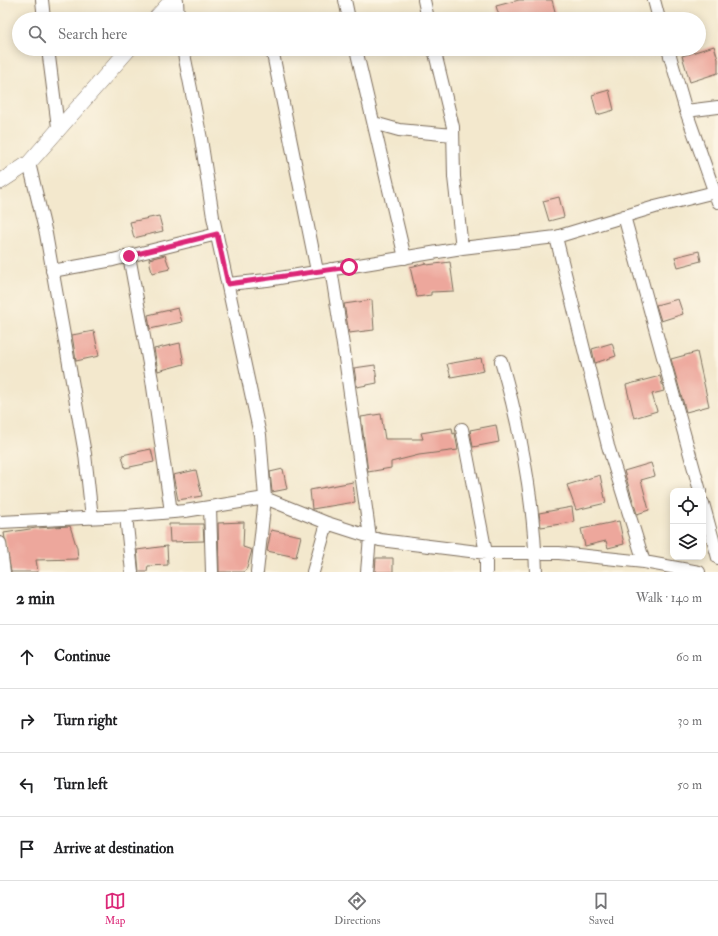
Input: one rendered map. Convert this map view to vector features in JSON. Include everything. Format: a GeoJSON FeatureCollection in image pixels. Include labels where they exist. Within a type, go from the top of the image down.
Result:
{"type":"FeatureCollection","features":[{"type":"Feature","properties":{"kind":"street"},"geometry":{"type":"LineString","coordinates":[[42,0],[43,12]]}},
{"type":"Feature","properties":{"kind":"street"},"geometry":{"type":"LineString","coordinates":[[161,12],[172,0]]}},
{"type":"Feature","properties":{"kind":"street"},"geometry":{"type":"LineString","coordinates":[[177,0],[178,12]]}},
{"type":"Feature","properties":{"kind":"street"},"geometry":{"type":"LineString","coordinates":[[345,0],[348,12]]}},
{"type":"Feature","properties":{"kind":"street"},"geometry":{"type":"LineString","coordinates":[[424,0],[427,12]]}},
{"type":"Feature","properties":{"kind":"street"},"geometry":{"type":"LineString","coordinates":[[654,0],[657,12]]}},
{"type":"Feature","properties":{"kind":"street"},"geometry":{"type":"LineString","coordinates":[[49,56],[58,128]]}},
{"type":"Feature","properties":{"kind":"street"},"geometry":{"type":"LineString","coordinates":[[0,182],[29,163],[122,56]]}},
{"type":"Feature","properties":{"kind":"street"},"geometry":{"type":"LineString","coordinates":[[184,56],[201,139],[217,234],[260,434],[265,498],[257,572]]}},
{"type":"Feature","properties":{"kind":"street"},"geometry":{"type":"LineString","coordinates":[[273,56],[317,271]]}},
{"type":"Feature","properties":{"kind":"street"},"geometry":{"type":"LineString","coordinates":[[358,56],[405,258]]}},
{"type":"Feature","properties":{"kind":"street"},"geometry":{"type":"LineString","coordinates":[[436,56],[451,116],[454,177],[462,248]]}},
{"type":"Feature","properties":{"kind":"street"},"geometry":{"type":"LineString","coordinates":[[228,284],[266,280],[462,248],[556,237],[624,216],[716,197],[686,111],[670,56]]}},
{"type":"Feature","properties":{"kind":"street"},"geometry":{"type":"LineString","coordinates":[[686,111],[718,107]]}},
{"type":"Feature","properties":{"kind":"street"},"geometry":{"type":"LineString","coordinates":[[374,123],[399,130],[453,135]]}},
{"type":"Feature","properties":{"kind":"street"},"geometry":{"type":"LineString","coordinates":[[29,163],[46,234],[85,454],[92,518]]}},
{"type":"Feature","properties":{"kind":"street"},"geometry":{"type":"LineString","coordinates":[[624,216],[699,488]]}},
{"type":"Feature","properties":{"kind":"street"},"geometry":{"type":"LineString","coordinates":[[52,271],[129,256],[217,234]]}},
{"type":"Feature","properties":{"kind":"street"},"geometry":{"type":"LineString","coordinates":[[556,237],[608,446],[644,562]]}},
{"type":"Feature","properties":{"kind":"street"},"geometry":{"type":"LineString","coordinates":[[129,256],[152,380],[171,512]]}},
{"type":"Feature","properties":{"kind":"street"},"geometry":{"type":"LineString","coordinates":[[330,269],[345,358],[370,537],[367,572]]}},
{"type":"Feature","properties":{"kind":"street"},"geometry":{"type":"LineString","coordinates":[[501,361],[512,402],[526,467],[532,507],[536,572]]}},
{"type":"Feature","properties":{"kind":"street"},"geometry":{"type":"LineString","coordinates":[[462,429],[486,553],[486,572]]}},
{"type":"Feature","properties":{"kind":"street"},"geometry":{"type":"LineString","coordinates":[[0,522],[92,518],[171,512],[265,498],[327,523],[380,540],[486,553],[559,553],[644,562],[698,572]]}},
{"type":"Feature","properties":{"kind":"street"},"geometry":{"type":"LineString","coordinates":[[210,507],[212,572]]}},
{"type":"Feature","properties":{"kind":"street"},"geometry":{"type":"LineString","coordinates":[[706,514],[718,558]]}},
{"type":"Feature","properties":{"kind":"street"},"geometry":{"type":"LineString","coordinates":[[126,516],[132,572]]}},
{"type":"Feature","properties":{"kind":"street"},"geometry":{"type":"LineString","coordinates":[[313,572],[327,523]]}},
{"type":"Feature","properties":{"kind":"street"},"geometry":{"type":"LineString","coordinates":[[0,542],[4,572]]}},
{"type":"Feature","properties":{"kind":"building"},"geometry":{"type":"Polygon","coordinates":[[[519,0],[552,0],[555,12],[498,12],[496,6],[519,0]]]}},
{"type":"Feature","properties":{"kind":"building"},"geometry":{"type":"Polygon","coordinates":[[[714,46],[718,59],[718,73],[690,82],[682,56],[706,56],[706,48],[714,46]]]}},
{"type":"Feature","properties":{"kind":"building"},"geometry":{"type":"Polygon","coordinates":[[[609,90],[614,110],[597,115],[592,95],[609,90]]]}},
{"type":"Feature","properties":{"kind":"building"},"geometry":{"type":"Polygon","coordinates":[[[559,197],[564,217],[549,221],[543,201],[559,197]]]}},
{"type":"Feature","properties":{"kind":"building"},"geometry":{"type":"Polygon","coordinates":[[[159,216],[163,231],[134,238],[130,222],[159,216]]]}},
{"type":"Feature","properties":{"kind":"building"},"geometry":{"type":"Polygon","coordinates":[[[699,251],[701,261],[678,267],[675,257],[699,251]]]}},
{"type":"Feature","properties":{"kind":"building"},"geometry":{"type":"Polygon","coordinates":[[[165,255],[170,269],[152,273],[149,259],[165,255]]]}},
{"type":"Feature","properties":{"kind":"building"},"geometry":{"type":"Polygon","coordinates":[[[450,262],[454,291],[431,292],[431,295],[417,297],[410,267],[426,263],[427,265],[450,262]]]}},
{"type":"Feature","properties":{"kind":"building"},"geometry":{"type":"Polygon","coordinates":[[[678,299],[683,314],[661,321],[656,305],[678,299]]]}},
{"type":"Feature","properties":{"kind":"building"},"geometry":{"type":"Polygon","coordinates":[[[372,300],[374,330],[349,333],[344,304],[372,300]]]}},
{"type":"Feature","properties":{"kind":"building"},"geometry":{"type":"Polygon","coordinates":[[[178,308],[182,322],[150,329],[148,315],[178,308]]]}},
{"type":"Feature","properties":{"kind":"building"},"geometry":{"type":"Polygon","coordinates":[[[94,331],[99,356],[76,361],[72,335],[94,331]]]}},
{"type":"Feature","properties":{"kind":"building"},"geometry":{"type":"Polygon","coordinates":[[[180,343],[184,364],[158,371],[154,349],[180,343]]]}},
{"type":"Feature","properties":{"kind":"building"},"geometry":{"type":"Polygon","coordinates":[[[612,343],[616,356],[595,363],[592,349],[612,343]]]}},
{"type":"Feature","properties":{"kind":"building"},"geometry":{"type":"Polygon","coordinates":[[[697,352],[709,406],[686,412],[671,359],[697,352]]]}},
{"type":"Feature","properties":{"kind":"building"},"geometry":{"type":"Polygon","coordinates":[[[481,358],[484,371],[451,377],[447,364],[481,358]]]}},
{"type":"Feature","properties":{"kind":"building"},"geometry":{"type":"Polygon","coordinates":[[[375,365],[377,383],[357,387],[354,368],[375,365]]]}},
{"type":"Feature","properties":{"kind":"building"},"geometry":{"type":"Polygon","coordinates":[[[660,376],[664,391],[652,394],[657,411],[634,418],[626,385],[660,376]]]}},
{"type":"Feature","properties":{"kind":"building"},"geometry":{"type":"Polygon","coordinates":[[[381,414],[385,439],[423,439],[421,433],[452,428],[453,434],[455,433],[458,450],[419,455],[391,462],[391,468],[368,472],[361,417],[381,414]]]}},
{"type":"Feature","properties":{"kind":"building"},"geometry":{"type":"Polygon","coordinates":[[[496,425],[499,442],[473,447],[470,430],[496,425]]]}},
{"type":"Feature","properties":{"kind":"building"},"geometry":{"type":"Polygon","coordinates":[[[151,449],[154,462],[125,468],[122,455],[151,449]]]}},
{"type":"Feature","properties":{"kind":"building"},"geometry":{"type":"Polygon","coordinates":[[[651,463],[655,476],[641,480],[649,510],[637,514],[624,471],[651,463]]]}},
{"type":"Feature","properties":{"kind":"building"},"geometry":{"type":"Polygon","coordinates":[[[283,469],[287,489],[272,492],[270,472],[283,469]]]}},
{"type":"Feature","properties":{"kind":"building"},"geometry":{"type":"Polygon","coordinates":[[[196,470],[202,496],[178,500],[173,475],[196,470]]]}},
{"type":"Feature","properties":{"kind":"building"},"geometry":{"type":"Polygon","coordinates":[[[600,475],[606,503],[576,510],[567,485],[600,475]]]}},
{"type":"Feature","properties":{"kind":"building"},"geometry":{"type":"Polygon","coordinates":[[[353,482],[355,502],[312,509],[310,490],[353,482]]]}},
{"type":"Feature","properties":{"kind":"building"},"geometry":{"type":"Polygon","coordinates":[[[572,507],[574,522],[541,527],[539,513],[572,507]]]}},
{"type":"Feature","properties":{"kind":"building"},"geometry":{"type":"Polygon","coordinates":[[[619,521],[624,544],[608,548],[606,541],[585,546],[581,529],[619,521]]]}},
{"type":"Feature","properties":{"kind":"building"},"geometry":{"type":"Polygon","coordinates":[[[244,522],[243,547],[252,550],[247,568],[244,572],[219,572],[218,523],[244,522]]]}},
{"type":"Feature","properties":{"kind":"building"},"geometry":{"type":"Polygon","coordinates":[[[169,524],[203,524],[204,541],[170,542],[169,524]]]}},
{"type":"Feature","properties":{"kind":"building"},"geometry":{"type":"Polygon","coordinates":[[[70,526],[77,548],[78,559],[36,560],[38,572],[11,572],[4,533],[36,528],[70,526]]]}},
{"type":"Feature","properties":{"kind":"building"},"geometry":{"type":"Polygon","coordinates":[[[271,530],[301,536],[296,557],[267,551],[271,530]]]}},
{"type":"Feature","properties":{"kind":"building"},"geometry":{"type":"Polygon","coordinates":[[[167,546],[168,565],[148,566],[147,572],[139,572],[137,550],[167,546]]]}},
{"type":"Feature","properties":{"kind":"building"},"geometry":{"type":"Polygon","coordinates":[[[376,558],[393,558],[393,572],[375,572],[376,558]]]}},
{"type":"Feature","properties":{"kind":"route"},"geometry":{"type":"LineString","coordinates":[[129,256],[217,234],[228,284],[266,280],[349,267]]}}]}
